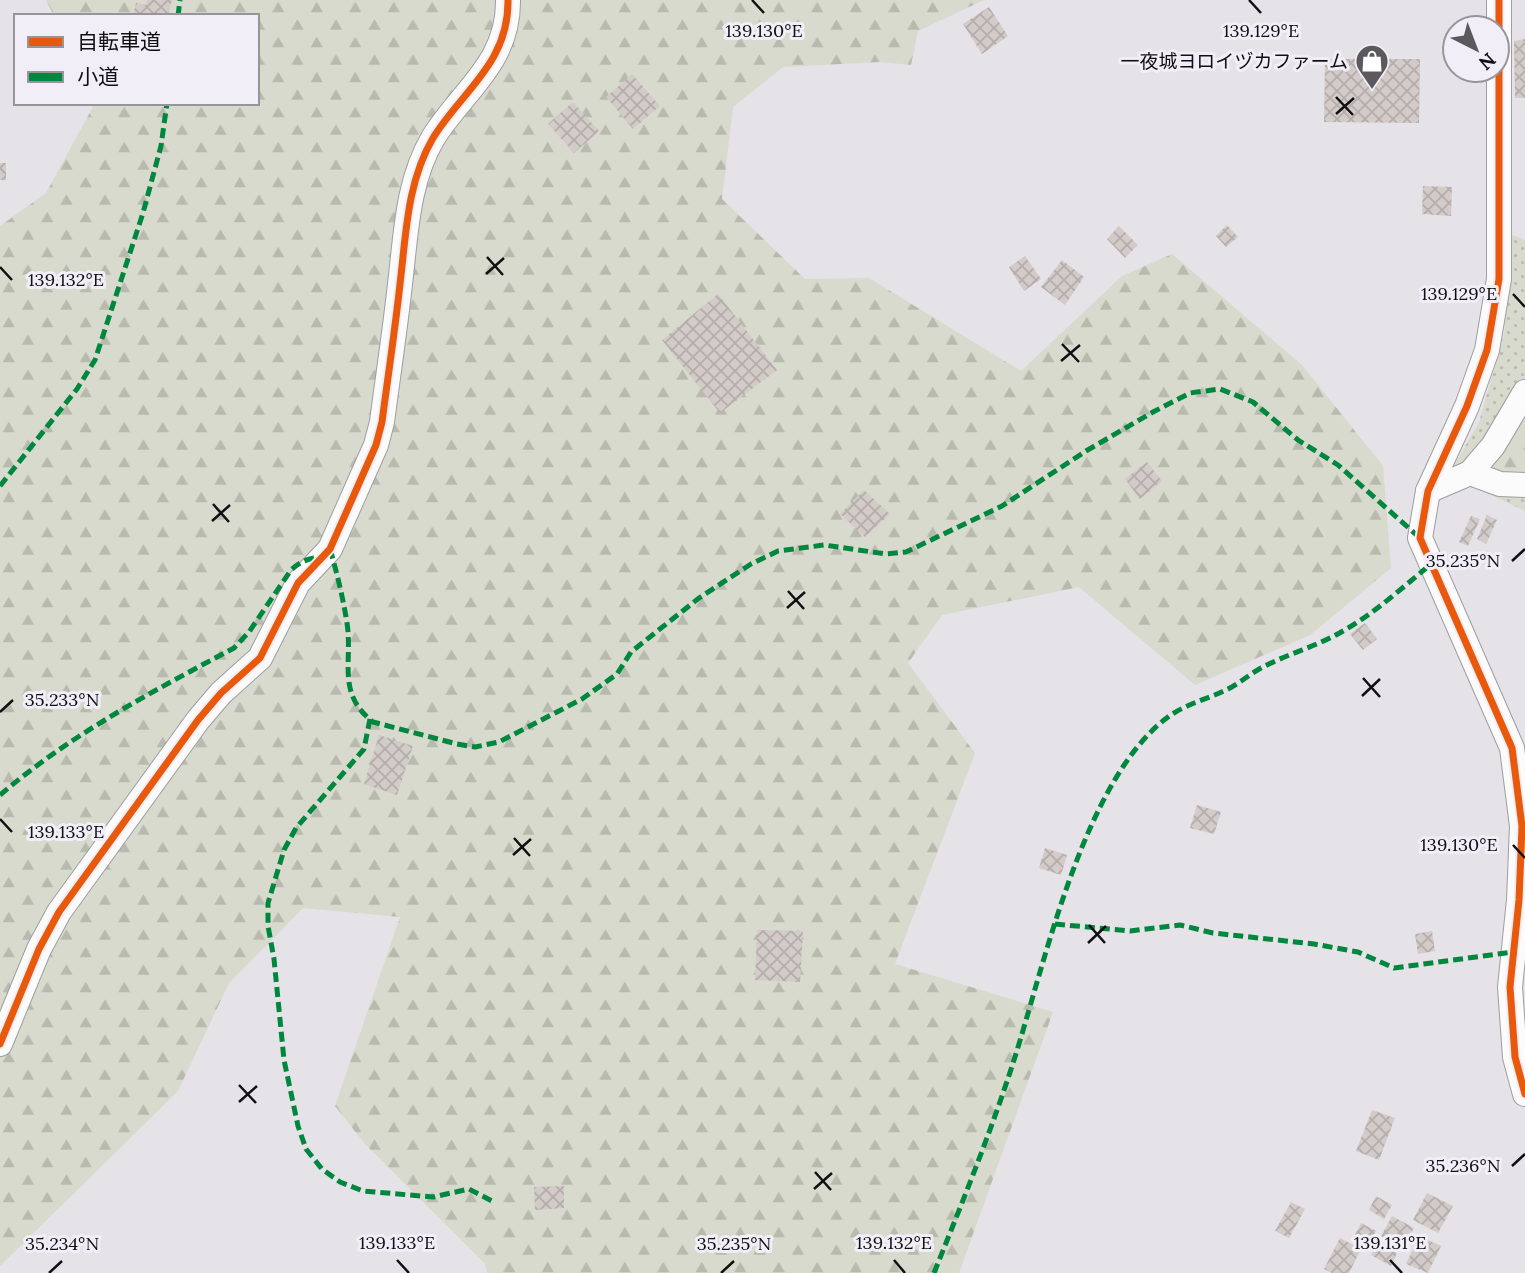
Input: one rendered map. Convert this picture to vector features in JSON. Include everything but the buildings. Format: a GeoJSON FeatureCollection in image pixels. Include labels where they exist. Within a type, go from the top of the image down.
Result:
{"type":"FeatureCollection","features":[{"type":"Feature","properties":{"kind":"street"},"geometry":{"type":"LineString","coordinates":[[0,1044],[39,949],[59,912],[198,720],[221,694],[260,658],[298,583],[330,549],[376,445],[382,422],[409,205],[419,167],[433,138],[492,60],[500,44],[508,0]]}},
{"type":"Feature","properties":{"kind":"street"},"geometry":{"type":"LineString","coordinates":[[1499,0],[1499,279],[1487,350],[1467,405],[1428,491],[1420,538],[1512,748],[1522,826],[1510,987],[1515,1058],[1525,1094]]}},
{"type":"Feature","properties":{"kind":"street"},"geometry":{"type":"LineString","coordinates":[[1428,491],[1470,473],[1493,446],[1525,392]]}},
{"type":"Feature","properties":{"kind":"street"},"geometry":{"type":"LineString","coordinates":[[1470,473],[1500,484],[1525,485]]}},
{"type":"Feature","properties":{"kind":"green space"},"geometry":{"type":"Polygon","coordinates":[[[46,0],[984,0],[918,31],[911,65],[881,62],[783,67],[733,107],[722,199],[805,279],[869,278],[1021,371],[1122,276],[1172,254],[1302,365],[1383,466],[1391,568],[1310,635],[1195,685],[1079,587],[942,615],[908,663],[975,753],[895,964],[1053,1012],[959,1273],[487,1273],[485,1264],[365,1144],[335,1106],[400,917],[303,908],[229,983],[178,1091],[0,1266],[0,226],[46,193],[94,105],[259,105],[259,14],[53,14],[46,0]]]}},
{"type":"Feature","properties":{"kind":"green space"},"geometry":{"type":"Polygon","coordinates":[[[1512,235],[1525,240],[1525,511],[1449,475],[1479,422],[1504,335],[1512,235]]]}},
{"type":"Feature","properties":{"kind":"green space"},"geometry":{"type":"Polygon","coordinates":[[[1525,414],[1525,476],[1493,469],[1491,464],[1525,414]]]}},
{"type":"Feature","properties":{"kind":"marked path"},"geometry":{"type":"LineString","coordinates":[[178,14],[180,0]]}},
{"type":"Feature","properties":{"kind":"marked path"},"geometry":{"type":"LineString","coordinates":[[0,486],[77,389],[95,360],[143,213],[161,146],[167,105]]}},
{"type":"Feature","properties":{"kind":"marked path"},"geometry":{"type":"LineString","coordinates":[[330,549],[347,623],[350,688],[362,711],[373,722],[475,747],[499,742],[582,699],[617,674],[631,652],[699,598],[751,564],[778,551],[824,545],[886,554],[906,552],[1002,506],[1086,451],[1190,393],[1220,389],[1253,402],[1298,440],[1338,465],[1420,538]]}},
{"type":"Feature","properties":{"kind":"marked path"},"geometry":{"type":"LineString","coordinates":[[0,795],[83,733],[234,648],[249,632],[291,570],[305,560],[322,557]]}},
{"type":"Feature","properties":{"kind":"marked path"},"geometry":{"type":"LineString","coordinates":[[934,1273],[1005,1087],[1071,875],[1113,783],[1139,746],[1175,712],[1230,688],[1261,668],[1355,624],[1431,564]]}},
{"type":"Feature","properties":{"kind":"marked path"},"geometry":{"type":"LineString","coordinates":[[370,719],[364,749],[296,828],[284,850],[268,903],[268,926],[284,1060],[298,1126],[306,1149],[322,1169],[340,1182],[363,1191],[433,1197],[469,1189],[492,1201]]}},
{"type":"Feature","properties":{"kind":"marked path"},"geometry":{"type":"LineString","coordinates":[[1055,924],[1130,931],[1180,925],[1213,933],[1314,944],[1358,952],[1394,968],[1513,952]]}},
{"type":"Feature","properties":{"kind":"cycle path"},"geometry":{"type":"LineString","coordinates":[[0,1044],[39,949],[59,912],[198,720],[221,693],[260,658],[298,583],[330,549],[376,445],[382,422],[406,228],[418,172],[433,138],[482,75],[501,42],[508,0]]}},
{"type":"Feature","properties":{"kind":"cycle path"},"geometry":{"type":"LineString","coordinates":[[1499,0],[1499,279],[1487,350],[1467,406],[1428,491],[1420,538],[1512,748],[1522,826],[1519,900],[1510,987],[1515,1057],[1525,1094]]}},
{"type":"Feature","properties":{"kind":"place","name":"一夜城ヨロイヅカファーム"},"geometry":{"type":"Point","coordinates":[1372,91]}}]}
